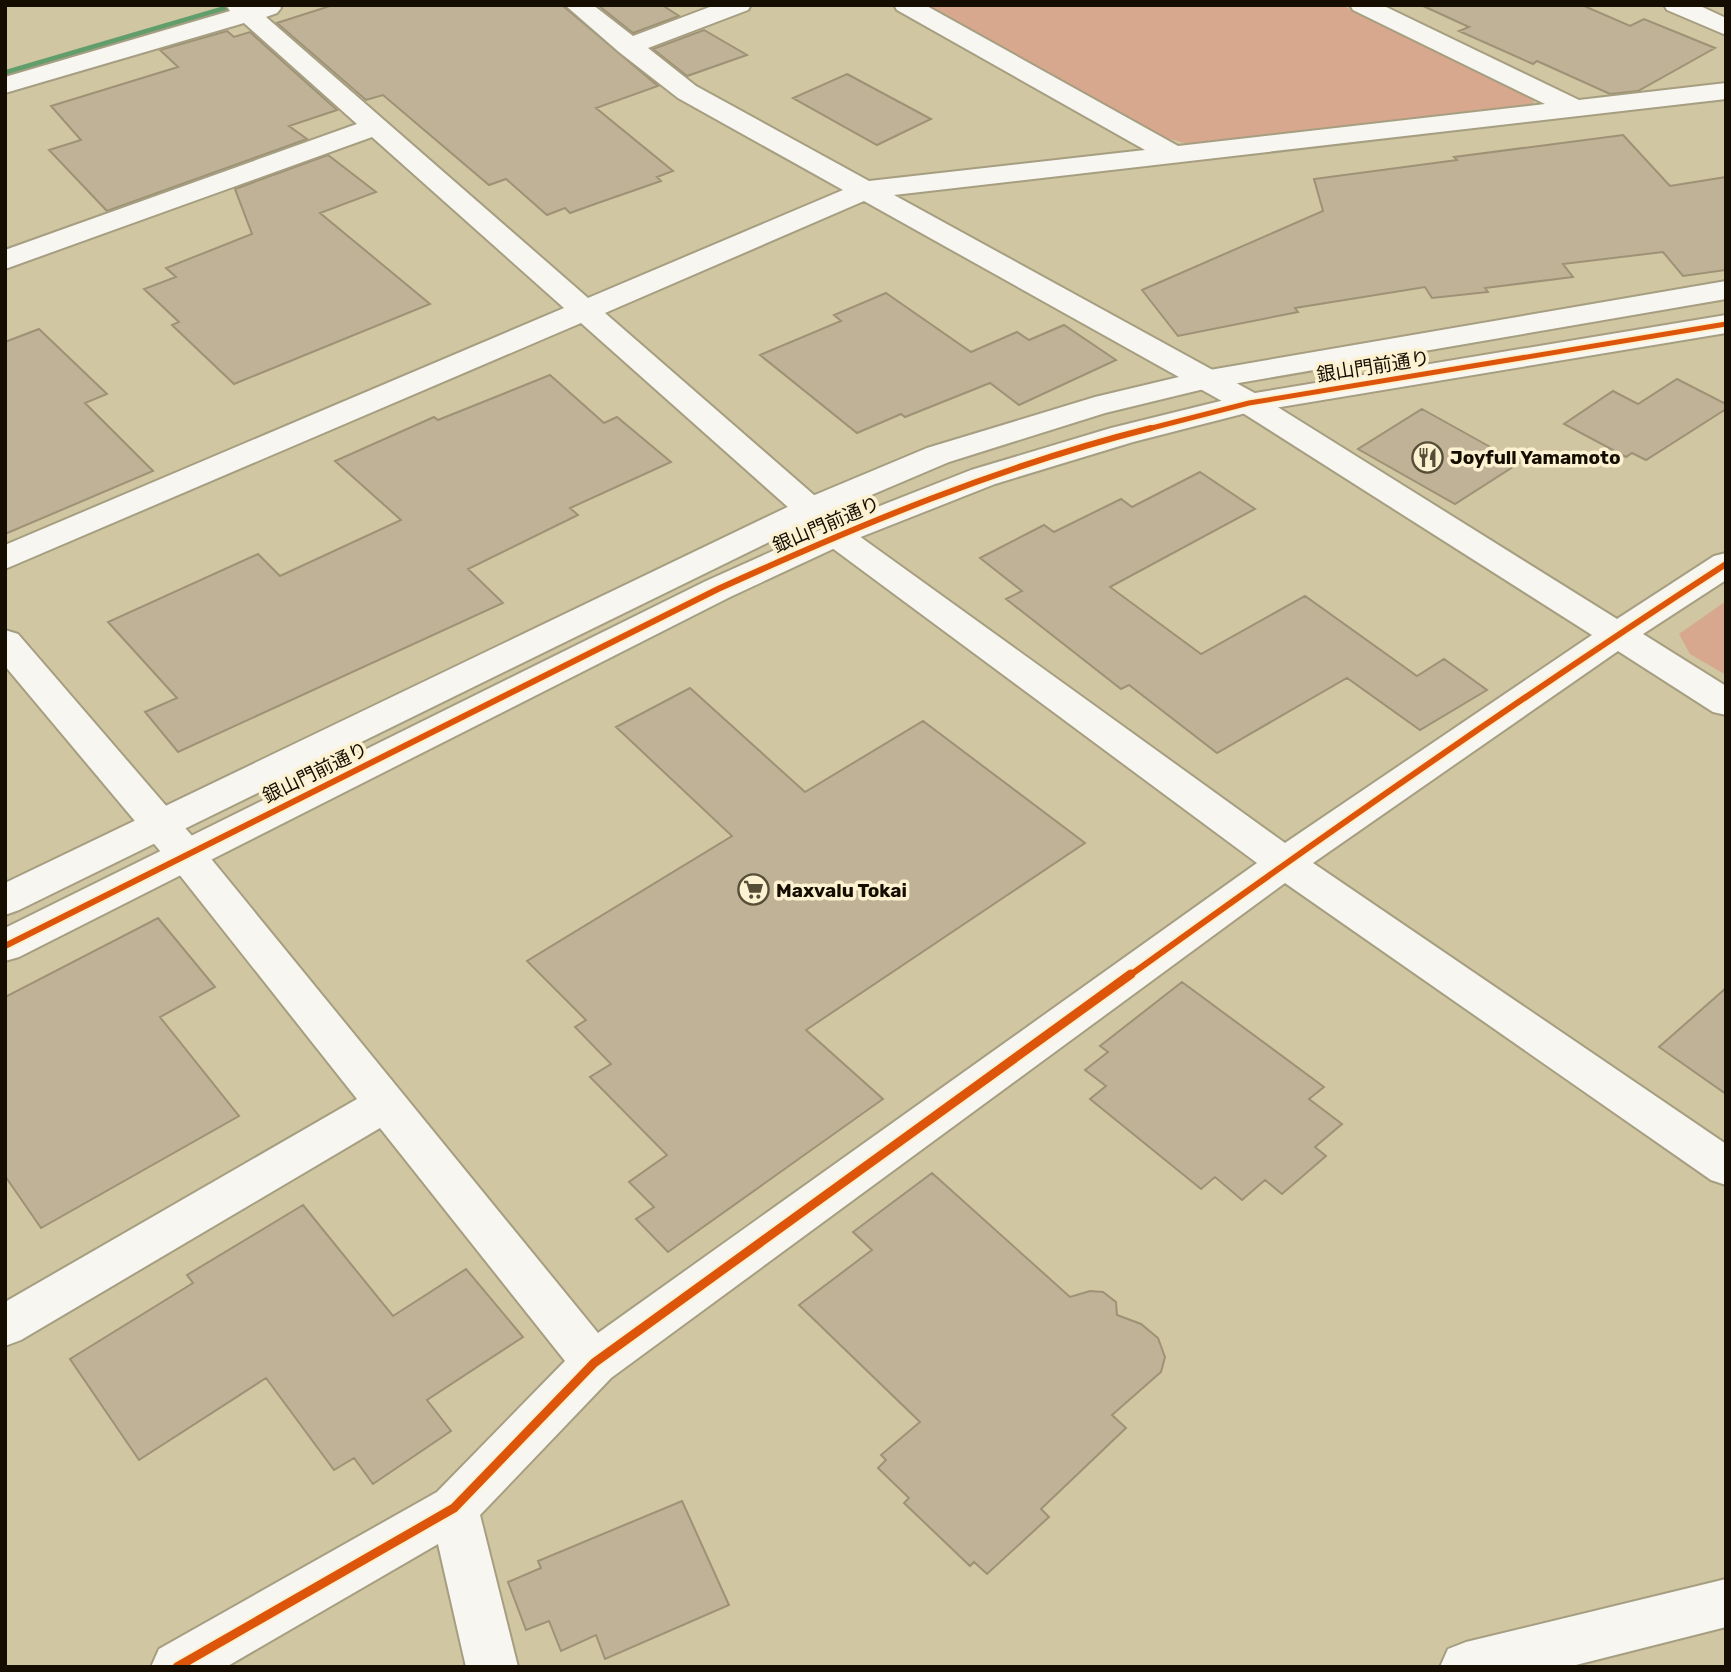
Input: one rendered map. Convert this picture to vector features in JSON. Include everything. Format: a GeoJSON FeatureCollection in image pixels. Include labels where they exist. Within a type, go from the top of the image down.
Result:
{"type":"FeatureCollection","features":[{"type":"Feature","properties":{"kind":"street"},"geometry":{"type":"LineString","coordinates":[[5,62],[202,5]]}},
{"type":"Feature","properties":{"kind":"street"},"geometry":{"type":"LineString","coordinates":[[577,5],[687,92],[1249,403],[1726,704]]}},
{"type":"Feature","properties":{"kind":"street"},"geometry":{"type":"LineString","coordinates":[[906,5],[1176,156]]}},
{"type":"Feature","properties":{"kind":"street"},"geometry":{"type":"LineString","coordinates":[[1362,5],[1577,109]]}},
{"type":"Feature","properties":{"kind":"street"},"geometry":{"type":"LineString","coordinates":[[1676,5],[1726,27]]}},
{"type":"Feature","properties":{"kind":"street"},"geometry":{"type":"LineString","coordinates":[[5,85],[255,8],[376,126],[823,522],[1285,863],[1726,1167]]}},
{"type":"Feature","properties":{"kind":"street"},"geometry":{"type":"LineString","coordinates":[[628,47],[720,8]]}},
{"type":"Feature","properties":{"kind":"street"},"geometry":{"type":"LineString","coordinates":[[5,558],[867,190],[1726,91]]}},
{"type":"Feature","properties":{"kind":"street"},"geometry":{"type":"LineString","coordinates":[[5,260],[376,126]]}},
{"type":"Feature","properties":{"kind":"street","name":"銀山門前通り"},"geometry":{"type":"LineString","coordinates":[[5,900],[172,839],[718,589],[823,522],[938,455],[1095,406],[1204,380],[1726,290]]}},
{"type":"Feature","properties":{"kind":"street","name":"銀山門前通り"},"geometry":{"type":"LineString","coordinates":[[823,522],[1122,435],[1249,403],[1726,324]]}},
{"type":"Feature","properties":{"kind":"street"},"geometry":{"type":"LineString","coordinates":[[177,1667],[454,1508],[594,1363],[1285,863],[1617,635],[1726,565]]}},
{"type":"Feature","properties":{"kind":"street"},"geometry":{"type":"LineString","coordinates":[[5,642],[172,839],[594,1363]]}},
{"type":"Feature","properties":{"kind":"street","name":"銀山門前通り"},"geometry":{"type":"LineString","coordinates":[[5,946],[172,839]]}},
{"type":"Feature","properties":{"kind":"street"},"geometry":{"type":"LineString","coordinates":[[5,1326],[384,1105]]}},
{"type":"Feature","properties":{"kind":"street"},"geometry":{"type":"LineString","coordinates":[[454,1508],[492,1667]]}},
{"type":"Feature","properties":{"kind":"street"},"geometry":{"type":"LineString","coordinates":[[1466,1667],[1726,1603]]}},
{"type":"Feature","properties":{"kind":"shaded area"},"geometry":{"type":"Polygon","coordinates":[[[921,5],[1341,5],[1535,97],[1532,106],[1188,144],[1163,137],[921,5]]]}},
{"type":"Feature","properties":{"kind":"shaded area"},"geometry":{"type":"Polygon","coordinates":[[[1726,601],[1726,675],[1690,654],[1679,634],[1726,601]]]}},
{"type":"Feature","properties":{"kind":"building"},"geometry":{"type":"Polygon","coordinates":[[[333,5],[562,5],[658,86],[596,108],[673,171],[657,177],[661,181],[570,213],[565,208],[547,215],[506,179],[489,185],[383,95],[366,100],[277,23],[333,5]]]}},
{"type":"Feature","properties":{"kind":"building"},"geometry":{"type":"Polygon","coordinates":[[[598,5],[662,5],[679,16],[633,33],[598,5]]]}},
{"type":"Feature","properties":{"kind":"building"},"geometry":{"type":"Polygon","coordinates":[[[1421,5],[1582,5],[1630,26],[1644,19],[1715,48],[1638,91],[1610,94],[1537,61],[1533,64],[1459,31],[1469,27],[1421,5]]]}},
{"type":"Feature","properties":{"kind":"building"},"geometry":{"type":"Polygon","coordinates":[[[704,30],[747,55],[687,76],[653,49],[704,30]]]}},
{"type":"Feature","properties":{"kind":"building"},"geometry":{"type":"Polygon","coordinates":[[[227,31],[234,37],[250,32],[337,110],[289,126],[307,139],[107,211],[49,150],[81,140],[51,106],[178,67],[160,50],[227,31]]]}},
{"type":"Feature","properties":{"kind":"building"},"geometry":{"type":"Polygon","coordinates":[[[847,74],[931,119],[877,145],[793,98],[847,74]]]}},
{"type":"Feature","properties":{"kind":"building"},"geometry":{"type":"Polygon","coordinates":[[[1623,135],[1670,186],[1726,177],[1726,270],[1683,276],[1663,252],[1563,264],[1573,277],[1485,288],[1488,292],[1432,298],[1425,287],[1295,308],[1298,312],[1178,336],[1142,290],[1323,211],[1314,179],[1623,135]]]}},
{"type":"Feature","properties":{"kind":"building"},"geometry":{"type":"Polygon","coordinates":[[[328,155],[376,192],[320,213],[430,304],[234,384],[172,325],[179,322],[144,289],[176,277],[166,268],[252,234],[235,189],[328,155]]]}},
{"type":"Feature","properties":{"kind":"building"},"geometry":{"type":"Polygon","coordinates":[[[886,293],[971,352],[1017,332],[1029,340],[1064,325],[1116,360],[1019,405],[990,383],[905,417],[901,414],[857,433],[760,355],[841,321],[834,315],[886,293]]]}},
{"type":"Feature","properties":{"kind":"building"},"geometry":{"type":"Polygon","coordinates":[[[39,329],[107,394],[85,403],[153,471],[5,534],[5,342],[39,329]]]}},
{"type":"Feature","properties":{"kind":"building"},"geometry":{"type":"Polygon","coordinates":[[[550,375],[604,423],[617,417],[671,462],[570,508],[578,515],[468,569],[503,603],[178,752],[145,712],[177,698],[108,622],[258,554],[280,576],[401,520],[335,461],[434,417],[438,420],[550,375]]]}},
{"type":"Feature","properties":{"kind":"building"},"geometry":{"type":"Polygon","coordinates":[[[1677,379],[1726,404],[1726,409],[1646,460],[1632,453],[1626,457],[1564,424],[1613,391],[1638,404],[1677,379]]]}},
{"type":"Feature","properties":{"kind":"building"},"geometry":{"type":"Polygon","coordinates":[[[1422,409],[1519,463],[1455,504],[1358,449],[1422,409]]]}},
{"type":"Feature","properties":{"kind":"building"},"geometry":{"type":"Polygon","coordinates":[[[1200,472],[1255,509],[1110,587],[1201,654],[1305,596],[1417,676],[1444,659],[1487,690],[1420,730],[1347,678],[1217,753],[1129,685],[1121,689],[1006,599],[1022,591],[980,558],[1044,525],[1054,532],[1121,499],[1132,507],[1200,472]]]}},
{"type":"Feature","properties":{"kind":"building"},"geometry":{"type":"Polygon","coordinates":[[[690,688],[805,792],[923,721],[1085,843],[806,1030],[883,1099],[668,1252],[636,1219],[654,1207],[629,1182],[667,1155],[590,1077],[611,1064],[575,1027],[586,1020],[527,961],[732,836],[616,727],[690,688]]]}},
{"type":"Feature","properties":{"kind":"building"},"geometry":{"type":"Polygon","coordinates":[[[158,918],[215,987],[160,1017],[239,1116],[41,1228],[5,1176],[5,997],[158,918]]]}},
{"type":"Feature","properties":{"kind":"building"},"geometry":{"type":"Polygon","coordinates":[[[1182,982],[1324,1087],[1309,1099],[1342,1124],[1315,1147],[1326,1156],[1282,1194],[1265,1180],[1242,1200],[1215,1177],[1201,1189],[1090,1099],[1106,1086],[1085,1070],[1108,1052],[1100,1046],[1182,982]]]}},
{"type":"Feature","properties":{"kind":"building"},"geometry":{"type":"Polygon","coordinates":[[[1726,988],[1726,1094],[1659,1047],[1726,988]]]}},
{"type":"Feature","properties":{"kind":"building"},"geometry":{"type":"Polygon","coordinates":[[[932,1173],[1070,1297],[1090,1291],[1103,1292],[1116,1302],[1117,1315],[1141,1324],[1158,1338],[1165,1357],[1161,1372],[1112,1415],[1126,1428],[1041,1509],[1049,1517],[987,1574],[974,1562],[970,1566],[904,1503],[909,1498],[878,1468],[886,1460],[881,1455],[920,1422],[799,1305],[872,1250],[853,1232],[932,1173]]]}},
{"type":"Feature","properties":{"kind":"building"},"geometry":{"type":"Polygon","coordinates":[[[303,1205],[393,1316],[466,1269],[523,1337],[427,1400],[451,1431],[373,1484],[354,1458],[334,1470],[266,1378],[139,1460],[70,1359],[193,1283],[187,1275],[303,1205]]]}},
{"type":"Feature","properties":{"kind":"building"},"geometry":{"type":"Polygon","coordinates":[[[682,1501],[729,1605],[605,1659],[596,1635],[561,1651],[549,1621],[526,1630],[508,1582],[541,1568],[538,1561],[682,1501]]]}},
{"type":"Feature","properties":{"kind":"waterway"},"geometry":{"type":"LineString","coordinates":[[5,73],[239,5]]}},
{"type":"Feature","properties":{"kind":"cycle path"},"geometry":{"type":"LineString","coordinates":[[5,946],[718,589],[836,535],[983,477],[1122,435],[1249,403],[1726,324]]}},
{"type":"Feature","properties":{"kind":"cycle path"},"geometry":{"type":"LineString","coordinates":[[177,1667],[454,1508],[594,1363],[1285,863],[1617,635],[1726,564]]}},
{"type":"Feature","properties":{"kind":"place","name":"Joyfull Yamamoto"},"geometry":{"type":"Point","coordinates":[1427,457]}},
{"type":"Feature","properties":{"kind":"place","name":"Maxvalu Tokai"},"geometry":{"type":"Point","coordinates":[753,890]}}]}
